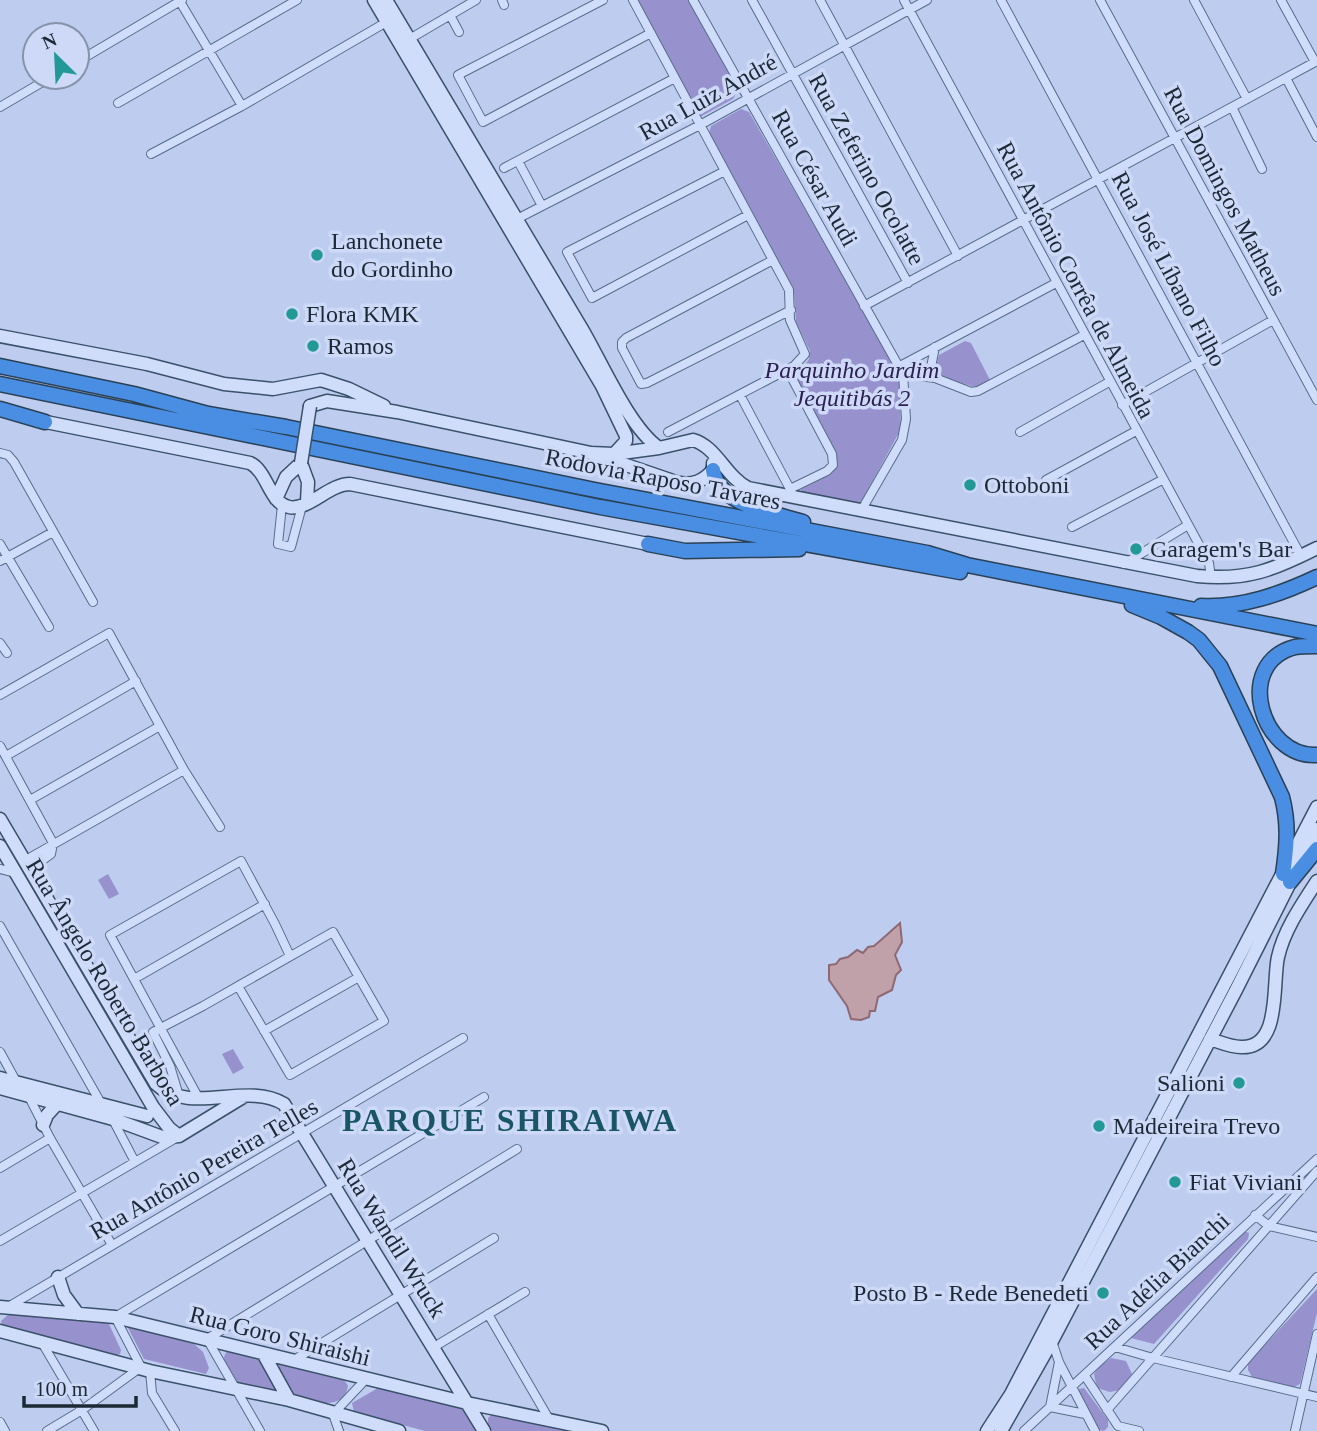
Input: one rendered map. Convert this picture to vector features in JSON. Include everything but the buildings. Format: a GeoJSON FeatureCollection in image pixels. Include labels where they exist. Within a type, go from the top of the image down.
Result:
{"type":"FeatureCollection","features":[{"type":"Feature","properties":{"kind":"highway","name":"Rodovia Raposo Tavares"},"geometry":{"type":"LineString","coordinates":[[0,366],[134,394],[208,414],[286,427],[595,490],[1317,645]]}},
{"type":"Feature","properties":{"kind":"highway","name":"Rodovia Raposo Tavares"},"geometry":{"type":"LineString","coordinates":[[0,384],[600,507],[855,546],[927,553],[967,565],[1317,634]]}},
{"type":"Feature","properties":{"kind":"highway"},"geometry":{"type":"LineString","coordinates":[[0,411],[45,422]]}},
{"type":"Feature","properties":{"kind":"highway"},"geometry":{"type":"LineString","coordinates":[[713,470],[718,485],[730,497],[855,546]]}},
{"type":"Feature","properties":{"kind":"highway"},"geometry":{"type":"LineString","coordinates":[[648,544],[685,551],[855,546]]}},
{"type":"Feature","properties":{"kind":"highway"},"geometry":{"type":"LineString","coordinates":[[1167,604],[1206,607],[1251,602],[1288,591],[1317,577]]}},
{"type":"Feature","properties":{"kind":"highway"},"geometry":{"type":"LineString","coordinates":[[1132,605],[1188,632],[1199,640],[1220,666],[1282,797],[1288,834],[1286,878]]}},
{"type":"Feature","properties":{"kind":"highway"},"geometry":{"type":"LineString","coordinates":[[1317,645],[1295,647],[1273,659],[1260,680],[1259,693],[1264,716],[1276,737],[1296,752],[1307,756],[1317,755]]}},
{"type":"Feature","properties":{"kind":"highway"},"geometry":{"type":"LineString","coordinates":[[1286,878],[1317,849]]}},
{"type":"Feature","properties":{"kind":"main road"},"geometry":{"type":"LineString","coordinates":[[374,0],[392,20],[512,222],[602,386],[625,430],[626,441],[614,454]]}},
{"type":"Feature","properties":{"kind":"main road"},"geometry":{"type":"LineString","coordinates":[[386,0],[392,20]]}},
{"type":"Feature","properties":{"kind":"main road"},"geometry":{"type":"LineString","coordinates":[[512,222],[602,362],[634,422],[659,449]]}},
{"type":"Feature","properties":{"kind":"main road"},"geometry":{"type":"LineString","coordinates":[[0,336],[147,364],[224,384],[274,388],[321,380],[349,389],[397,412]]}},
{"type":"Feature","properties":{"kind":"main road"},"geometry":{"type":"LineString","coordinates":[[305,504],[308,482],[301,463],[310,406],[321,388],[329,384],[336,385]]}},
{"type":"Feature","properties":{"kind":"main road"},"geometry":{"type":"LineString","coordinates":[[310,406],[327,401],[397,412],[591,453],[679,483],[699,482],[713,470],[710,456],[702,444]]}},
{"type":"Feature","properties":{"kind":"main road"},"geometry":{"type":"LineString","coordinates":[[45,422],[250,463],[259,470],[279,502],[292,508],[305,504],[339,485],[350,484],[648,544]]}},
{"type":"Feature","properties":{"kind":"main road"},"geometry":{"type":"LineString","coordinates":[[591,453],[614,454],[659,449],[693,439],[714,453],[728,473],[748,488],[791,493],[861,511],[1125,564],[1212,578],[1243,577],[1266,571],[1317,548]]}},
{"type":"Feature","properties":{"kind":"main road"},"geometry":{"type":"LineString","coordinates":[[279,502],[286,477],[301,463]]}},
{"type":"Feature","properties":{"kind":"main road"},"geometry":{"type":"LineString","coordinates":[[1001,1431],[1052,1341],[1210,1039],[1317,807]]}},
{"type":"Feature","properties":{"kind":"main road"},"geometry":{"type":"LineString","coordinates":[[0,819],[149,1075],[164,1092],[140,1129]]}},
{"type":"Feature","properties":{"kind":"main road"},"geometry":{"type":"LineString","coordinates":[[987,1431],[1011,1394],[1286,878],[1317,829]]}},
{"type":"Feature","properties":{"kind":"main road","name":"Rua Ângelo Roberto Barbosa"},"geometry":{"type":"LineString","coordinates":[[0,846],[150,1111],[179,1136]]}},
{"type":"Feature","properties":{"kind":"main road"},"geometry":{"type":"LineString","coordinates":[[1210,1039],[1247,1047],[1258,1043],[1266,1033],[1273,1009],[1276,969],[1285,936],[1317,881]]}},
{"type":"Feature","properties":{"kind":"main road"},"geometry":{"type":"LineString","coordinates":[[0,1078],[6,1089],[113,1119],[162,1137],[179,1136],[244,1097]]}},
{"type":"Feature","properties":{"kind":"main road"},"geometry":{"type":"LineString","coordinates":[[6,1089],[150,1111]]}},
{"type":"Feature","properties":{"kind":"main road","name":"Rua Wandil Wruck"},"geometry":{"type":"LineString","coordinates":[[164,1092],[179,1096],[277,1099],[284,1104],[484,1431]]}},
{"type":"Feature","properties":{"kind":"main road"},"geometry":{"type":"LineString","coordinates":[[198,1097],[208,1108],[208,1120]]}},
{"type":"Feature","properties":{"kind":"main road"},"geometry":{"type":"LineString","coordinates":[[43,1125],[47,1115],[57,1104]]}},
{"type":"Feature","properties":{"kind":"main road"},"geometry":{"type":"LineString","coordinates":[[58,1277],[64,1295],[78,1314]]}},
{"type":"Feature","properties":{"kind":"main road","name":"Rua Goro Shiraishi"},"geometry":{"type":"LineString","coordinates":[[2,1309],[115,1317],[467,1403],[602,1431]]}},
{"type":"Feature","properties":{"kind":"main road"},"geometry":{"type":"LineString","coordinates":[[0,1331],[146,1369],[289,1400],[399,1431]]}},
{"type":"Feature","properties":{"kind":"main road"},"geometry":{"type":"LineString","coordinates":[[263,1353],[289,1400]]}},
{"type":"Feature","properties":{"kind":"street"},"geometry":{"type":"LineString","coordinates":[[118,103],[297,0]]}},
{"type":"Feature","properties":{"kind":"street"},"geometry":{"type":"LineString","coordinates":[[453,0],[459,10]]}},
{"type":"Feature","properties":{"kind":"street"},"geometry":{"type":"LineString","coordinates":[[405,42],[476,0]]}},
{"type":"Feature","properties":{"kind":"street"},"geometry":{"type":"LineString","coordinates":[[603,0],[458,75],[483,122],[651,33]]}},
{"type":"Feature","properties":{"kind":"street"},"geometry":{"type":"LineString","coordinates":[[633,0],[789,290],[790,320],[805,354],[787,369],[668,432]]}},
{"type":"Feature","properties":{"kind":"street","name":"Rua César Audi"},"geometry":{"type":"LineString","coordinates":[[693,0],[901,370]]}},
{"type":"Feature","properties":{"kind":"street","name":"Rua Zeferino Ocolatte"},"geometry":{"type":"LineString","coordinates":[[752,0],[908,283]]}},
{"type":"Feature","properties":{"kind":"street"},"geometry":{"type":"LineString","coordinates":[[820,0],[958,256]]}},
{"type":"Feature","properties":{"kind":"street","name":"Rua Antônio Corrêa de Almeida"},"geometry":{"type":"LineString","coordinates":[[904,0],[1209,563],[1212,578]]}},
{"type":"Feature","properties":{"kind":"street","name":"Rua Luiz André"},"geometry":{"type":"LineString","coordinates":[[512,222],[700,125],[748,96],[927,0]]}},
{"type":"Feature","properties":{"kind":"street","name":"Rua José Líbano Filho"},"geometry":{"type":"LineString","coordinates":[[1002,0],[1301,556]]}},
{"type":"Feature","properties":{"kind":"street","name":"Rua Domingos Matheus"},"geometry":{"type":"LineString","coordinates":[[1100,0],[1317,400]]}},
{"type":"Feature","properties":{"kind":"street"},"geometry":{"type":"LineString","coordinates":[[1194,0],[1247,99]]}},
{"type":"Feature","properties":{"kind":"street"},"geometry":{"type":"LineString","coordinates":[[864,306],[1316,61],[1281,0]]}},
{"type":"Feature","properties":{"kind":"street"},"geometry":{"type":"LineString","coordinates":[[91,54],[180,1],[242,106]]}},
{"type":"Feature","properties":{"kind":"street"},"geometry":{"type":"LineString","coordinates":[[450,15],[459,32]]}},
{"type":"Feature","properties":{"kind":"street"},"geometry":{"type":"LineString","coordinates":[[151,153],[242,106],[392,20]]}},
{"type":"Feature","properties":{"kind":"street"},"geometry":{"type":"LineString","coordinates":[[504,168],[675,78]]}},
{"type":"Feature","properties":{"kind":"street"},"geometry":{"type":"LineString","coordinates":[[1286,78],[1317,137]]}},
{"type":"Feature","properties":{"kind":"street"},"geometry":{"type":"LineString","coordinates":[[0,107],[27,91]]}},
{"type":"Feature","properties":{"kind":"street"},"geometry":{"type":"LineString","coordinates":[[1232,107],[1262,169]]}},
{"type":"Feature","properties":{"kind":"street"},"geometry":{"type":"LineString","coordinates":[[518,161],[542,206]]}},
{"type":"Feature","properties":{"kind":"street"},"geometry":{"type":"LineString","coordinates":[[724,170],[567,252],[592,298],[748,215]]}},
{"type":"Feature","properties":{"kind":"street"},"geometry":{"type":"LineString","coordinates":[[773,260],[626,338],[622,342],[622,348],[641,384],[647,383],[791,310]]}},
{"type":"Feature","properties":{"kind":"street"},"geometry":{"type":"LineString","coordinates":[[901,370],[935,347],[1056,283]]}},
{"type":"Feature","properties":{"kind":"street"},"geometry":{"type":"LineString","coordinates":[[1122,405],[1273,320]]}},
{"type":"Feature","properties":{"kind":"street"},"geometry":{"type":"LineString","coordinates":[[901,370],[935,378],[971,392],[978,391],[1084,335]]}},
{"type":"Feature","properties":{"kind":"street"},"geometry":{"type":"LineString","coordinates":[[935,347],[931,367],[935,378]]}},
{"type":"Feature","properties":{"kind":"street"},"geometry":{"type":"LineString","coordinates":[[740,395],[791,493],[833,465],[832,454],[787,369]]}},
{"type":"Feature","properties":{"kind":"street"},"geometry":{"type":"LineString","coordinates":[[861,511],[902,440],[906,419],[901,370]]}},
{"type":"Feature","properties":{"kind":"street"},"geometry":{"type":"LineString","coordinates":[[1020,432],[1109,382]]}},
{"type":"Feature","properties":{"kind":"street"},"geometry":{"type":"LineString","coordinates":[[1046,480],[1136,431]]}},
{"type":"Feature","properties":{"kind":"street"},"geometry":{"type":"LineString","coordinates":[[0,453],[8,455],[14,462],[93,602]]}},
{"type":"Feature","properties":{"kind":"street"},"geometry":{"type":"LineString","coordinates":[[1072,527],[1162,480]]}},
{"type":"Feature","properties":{"kind":"street"},"geometry":{"type":"LineString","coordinates":[[279,502],[278,544],[291,547],[305,504]]}},
{"type":"Feature","properties":{"kind":"street"},"geometry":{"type":"LineString","coordinates":[[1125,564],[1188,525]]}},
{"type":"Feature","properties":{"kind":"street"},"geometry":{"type":"LineString","coordinates":[[3,559],[53,532]]}},
{"type":"Feature","properties":{"kind":"street"},"geometry":{"type":"LineString","coordinates":[[0,544],[3,559],[49,627]]}},
{"type":"Feature","properties":{"kind":"street"},"geometry":{"type":"LineString","coordinates":[[0,695],[109,633],[184,770],[220,827]]}},
{"type":"Feature","properties":{"kind":"street"},"geometry":{"type":"LineString","coordinates":[[0,643],[6,653]]}},
{"type":"Feature","properties":{"kind":"street"},"geometry":{"type":"LineString","coordinates":[[6,756],[136,681]]}},
{"type":"Feature","properties":{"kind":"street"},"geometry":{"type":"LineString","coordinates":[[30,800],[160,726]]}},
{"type":"Feature","properties":{"kind":"street"},"geometry":{"type":"LineString","coordinates":[[0,746],[53,843],[53,849],[48,856],[26,865]]}},
{"type":"Feature","properties":{"kind":"street"},"geometry":{"type":"LineString","coordinates":[[53,843],[184,770]]}},
{"type":"Feature","properties":{"kind":"street"},"geometry":{"type":"LineString","coordinates":[[198,1097],[110,935],[241,861],[290,956]]}},
{"type":"Feature","properties":{"kind":"street"},"geometry":{"type":"LineString","coordinates":[[0,869],[16,873]]}},
{"type":"Feature","properties":{"kind":"street"},"geometry":{"type":"LineString","coordinates":[[134,979],[265,904]]}},
{"type":"Feature","properties":{"kind":"street"},"geometry":{"type":"LineString","coordinates":[[0,926],[101,1103],[113,1119],[135,1162]]}},
{"type":"Feature","properties":{"kind":"street"},"geometry":{"type":"LineString","coordinates":[[179,1096],[170,1066],[153,1032],[332,932],[384,1021],[290,1075],[238,986]]}},
{"type":"Feature","properties":{"kind":"street"},"geometry":{"type":"LineString","coordinates":[[264,1031],[359,977]]}},
{"type":"Feature","properties":{"kind":"street","name":"Rua Antônio Pereira Telles"},"geometry":{"type":"LineString","coordinates":[[2,1309],[463,1038]]}},
{"type":"Feature","properties":{"kind":"street"},"geometry":{"type":"LineString","coordinates":[[0,1052],[6,1089]]}},
{"type":"Feature","properties":{"kind":"street"},"geometry":{"type":"LineString","coordinates":[[30,1097],[50,1138],[112,1245]]}},
{"type":"Feature","properties":{"kind":"street"},"geometry":{"type":"LineString","coordinates":[[175,1431],[152,1393],[146,1369],[115,1317],[484,1097]]}},
{"type":"Feature","properties":{"kind":"street"},"geometry":{"type":"LineString","coordinates":[[0,1241],[179,1136]]}},
{"type":"Feature","properties":{"kind":"street"},"geometry":{"type":"LineString","coordinates":[[0,1168],[50,1138]]}},
{"type":"Feature","properties":{"kind":"street"},"geometry":{"type":"LineString","coordinates":[[260,1431],[207,1339],[517,1149]]}},
{"type":"Feature","properties":{"kind":"street","name":"Rua Adélia Bianchi"},"geometry":{"type":"LineString","coordinates":[[1024,1431],[1317,1158]]}},
{"type":"Feature","properties":{"kind":"street"},"geometry":{"type":"LineString","coordinates":[[1107,1410],[1317,1171]]}},
{"type":"Feature","properties":{"kind":"street"},"geometry":{"type":"LineString","coordinates":[[1255,1215],[1269,1226],[1317,1237]]}},
{"type":"Feature","properties":{"kind":"street"},"geometry":{"type":"LineString","coordinates":[[294,1360],[494,1238]]}},
{"type":"Feature","properties":{"kind":"street"},"geometry":{"type":"LineString","coordinates":[[1231,1377],[1317,1278]]}},
{"type":"Feature","properties":{"kind":"street"},"geometry":{"type":"LineString","coordinates":[[434,1347],[525,1292]]}},
{"type":"Feature","properties":{"kind":"street"},"geometry":{"type":"LineString","coordinates":[[488,1314],[549,1419]]}},
{"type":"Feature","properties":{"kind":"street"},"geometry":{"type":"LineString","coordinates":[[1295,1431],[1317,1334]]}},
{"type":"Feature","properties":{"kind":"street"},"geometry":{"type":"LineString","coordinates":[[41,1341],[94,1431]]}},
{"type":"Feature","properties":{"kind":"street"},"geometry":{"type":"LineString","coordinates":[[1052,1341],[1059,1362],[1095,1431]]}},
{"type":"Feature","properties":{"kind":"street"},"geometry":{"type":"LineString","coordinates":[[1115,1347],[1317,1397]]}},
{"type":"Feature","properties":{"kind":"street"},"geometry":{"type":"LineString","coordinates":[[1059,1362],[1050,1407],[1085,1414]]}},
{"type":"Feature","properties":{"kind":"street"},"geometry":{"type":"LineString","coordinates":[[47,1431],[146,1369]]}},
{"type":"Feature","properties":{"kind":"street"},"geometry":{"type":"LineString","coordinates":[[1085,1376],[1107,1410],[1115,1429],[1139,1431]]}},
{"type":"Feature","properties":{"kind":"street"},"geometry":{"type":"LineString","coordinates":[[339,1431],[333,1414],[367,1378]]}},
{"type":"Feature","properties":{"kind":"street"},"geometry":{"type":"LineString","coordinates":[[0,1422],[5,1431]]}},
{"type":"Feature","properties":{"kind":"green space"},"geometry":{"type":"Polygon","coordinates":[[[637,0],[688,0],[738,90],[733,99],[700,117],[637,0]]]}},
{"type":"Feature","properties":{"kind":"green space","name":"Parquinho Jardim Jequitibás 2"},"geometry":{"type":"Polygon","coordinates":[[[741,109],[749,112],[899,373],[901,429],[860,504],[801,492],[801,489],[833,472],[837,463],[835,451],[796,378],[809,359],[810,351],[796,322],[794,293],[709,133],[711,126],[741,109]]]}},
{"type":"Feature","properties":{"kind":"green space"},"geometry":{"type":"Polygon","coordinates":[[[965,341],[971,343],[990,384],[975,387],[941,377],[935,369],[939,355],[965,341]]]}},
{"type":"Feature","properties":{"kind":"green space"},"geometry":{"type":"Polygon","coordinates":[[[108,874],[119,894],[109,899],[98,880],[108,874]]]}},
{"type":"Feature","properties":{"kind":"green space"},"geometry":{"type":"Polygon","coordinates":[[[233,1049],[244,1068],[233,1074],[222,1054],[233,1049]]]}},
{"type":"Feature","properties":{"kind":"green space"},"geometry":{"type":"Polygon","coordinates":[[[1244,1231],[1249,1233],[1248,1239],[1154,1344],[1131,1338],[1244,1231]]]}},
{"type":"Feature","properties":{"kind":"green space"},"geometry":{"type":"Polygon","coordinates":[[[1317,1289],[1317,1313],[1300,1384],[1292,1388],[1252,1377],[1248,1363],[1317,1289]]]}},
{"type":"Feature","properties":{"kind":"green space"},"geometry":{"type":"Polygon","coordinates":[[[10,1313],[108,1322],[121,1350],[120,1354],[115,1356],[2,1325],[1,1321],[10,1313]]]}},
{"type":"Feature","properties":{"kind":"green space"},"geometry":{"type":"Polygon","coordinates":[[[127,1326],[192,1342],[203,1352],[209,1368],[206,1374],[144,1359],[127,1326]]]}},
{"type":"Feature","properties":{"kind":"green space"},"geometry":{"type":"Polygon","coordinates":[[[232,1350],[257,1356],[275,1386],[273,1391],[237,1385],[223,1360],[226,1352],[232,1350]]]}},
{"type":"Feature","properties":{"kind":"green space"},"geometry":{"type":"Polygon","coordinates":[[[1111,1358],[1126,1361],[1132,1374],[1120,1390],[1110,1392],[1097,1388],[1094,1374],[1111,1358]]]}},
{"type":"Feature","properties":{"kind":"green space"},"geometry":{"type":"Polygon","coordinates":[[[286,1362],[343,1378],[348,1386],[346,1393],[330,1403],[294,1396],[282,1381],[279,1365],[286,1362]]]}},
{"type":"Feature","properties":{"kind":"green space"},"geometry":{"type":"Polygon","coordinates":[[[378,1388],[463,1408],[477,1431],[425,1431],[354,1412],[352,1403],[378,1388]]]}},
{"type":"Feature","properties":{"kind":"green space"},"geometry":{"type":"Polygon","coordinates":[[[1084,1388],[1108,1420],[1108,1427],[1104,1431],[1099,1430],[1079,1391],[1084,1388]]]}},
{"type":"Feature","properties":{"kind":"green space"},"geometry":{"type":"Polygon","coordinates":[[[493,1413],[574,1431],[492,1431],[488,1418],[493,1413]]]}},
{"type":"Feature","properties":{"kind":"shaded area"},"geometry":{"type":"Polygon","coordinates":[[[900,923],[902,942],[895,955],[901,970],[896,975],[892,990],[878,997],[875,1011],[870,1011],[869,1017],[851,1019],[847,1006],[829,980],[829,965],[836,964],[857,950],[863,953],[900,923]]]}},
{"type":"Feature","properties":{"kind":"place","name":"Lanchonete do Gordinho"},"geometry":{"type":"Point","coordinates":[317,255]}},
{"type":"Feature","properties":{"kind":"place","name":"Flora KMK"},"geometry":{"type":"Point","coordinates":[292,314]}},
{"type":"Feature","properties":{"kind":"place","name":"Ramos"},"geometry":{"type":"Point","coordinates":[313,346]}},
{"type":"Feature","properties":{"kind":"place","name":"Ottoboni"},"geometry":{"type":"Point","coordinates":[970,485]}},
{"type":"Feature","properties":{"kind":"place","name":"Garagem's Bar"},"geometry":{"type":"Point","coordinates":[1136,549]}},
{"type":"Feature","properties":{"kind":"place","name":"Salioni"},"geometry":{"type":"Point","coordinates":[1239,1083]}},
{"type":"Feature","properties":{"kind":"place","name":"Madeireira Trevo"},"geometry":{"type":"Point","coordinates":[1099,1126]}},
{"type":"Feature","properties":{"kind":"place","name":"Fiat Viviani"},"geometry":{"type":"Point","coordinates":[1175,1182]}},
{"type":"Feature","properties":{"kind":"place","name":"Posto B - Rede Benedeti"},"geometry":{"type":"Point","coordinates":[1103,1293]}},
{"type":"Feature","properties":{"kind":"district","name":"PARQUE SHIRAIWA"},"geometry":{"type":"Point","coordinates":[510,1120]}}]}
